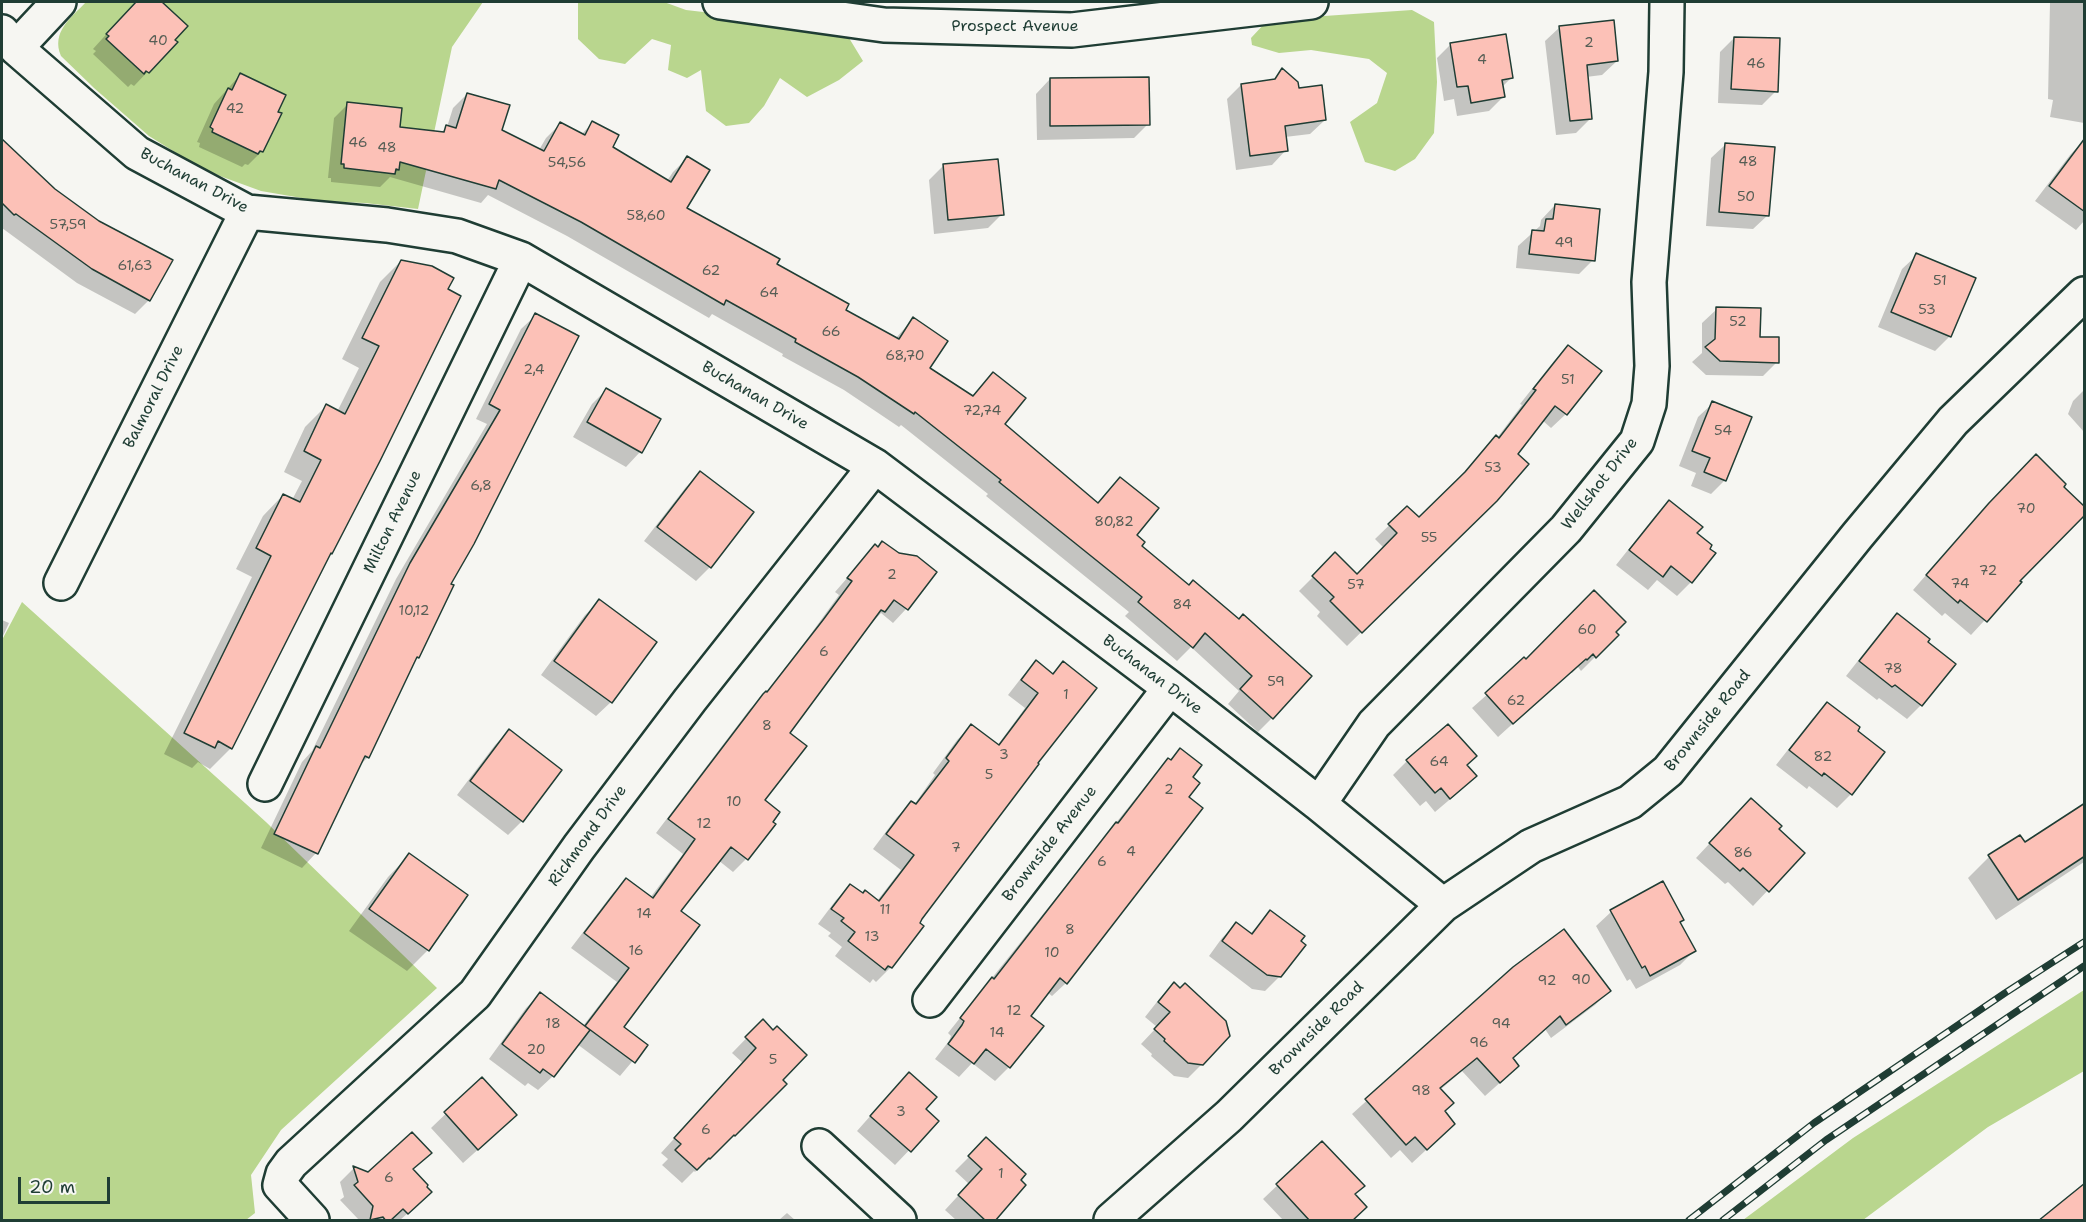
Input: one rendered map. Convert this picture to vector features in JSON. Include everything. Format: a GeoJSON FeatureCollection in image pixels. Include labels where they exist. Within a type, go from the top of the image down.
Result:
{"type":"FeatureCollection","features":[{"type":"Feature","properties":{"kind":"street"},"geometry":{"type":"LineString","coordinates":[[9,40],[58,2]]}},
{"type":"Feature","properties":{"kind":"street","name":"Prospect Avenue"},"geometry":{"type":"LineString","coordinates":[[720,2],[884,25],[1072,30],[1311,2]]}},
{"type":"Feature","properties":{"kind":"street","name":"Wellshot Drive"},"geometry":{"type":"LineString","coordinates":[[1319,804],[1374,724],[1566,529],[1637,441],[1649,404],[1652,366],[1649,282],[1666,72],[1667,2]]}},
{"type":"Feature","properties":{"kind":"street","name":"Buchanan Drive"},"geometry":{"type":"LineString","coordinates":[[9,40],[137,153],[247,212],[387,225],[457,236],[520,259],[875,466],[1170,688],[1319,804],[1443,905]]}},
{"type":"Feature","properties":{"kind":"street","name":"Balmoral Drive"},"geometry":{"type":"LineString","coordinates":[[61,583],[247,212]]}},
{"type":"Feature","properties":{"kind":"street","name":"Milton Avenue"},"geometry":{"type":"LineString","coordinates":[[265,784],[520,259]]}},
{"type":"Feature","properties":{"kind":"street","name":"Brownside Road"},"geometry":{"type":"LineString","coordinates":[[1111,1221],[1229,1116],[1443,905],[1531,846],[1630,802],[1668,771],[1857,536],[1953,421],[2085,294]]}},
{"type":"Feature","properties":{"kind":"street","name":"Richmond Drive"},"geometry":{"type":"LineString","coordinates":[[312,1221],[280,1185],[283,1174],[291,1163],[474,994],[585,838],[690,700],[875,466]]}},
{"type":"Feature","properties":{"kind":"street","name":"Brownside Avenue"},"geometry":{"type":"LineString","coordinates":[[930,1000],[1170,688]]}},
{"type":"Feature","properties":{"kind":"street"},"geometry":{"type":"LineString","coordinates":[[819,1146],[899,1221]]}},
{"type":"Feature","properties":{"kind":"green space"},"geometry":{"type":"Polygon","coordinates":[[[86,2],[483,2],[452,47],[418,209],[319,201],[261,191],[194,164],[149,136],[61,56],[59,40],[64,26],[86,2]]]}},
{"type":"Feature","properties":{"kind":"green space"},"geometry":{"type":"Polygon","coordinates":[[[578,2],[664,2],[686,10],[801,27],[849,38],[863,61],[839,80],[807,97],[780,78],[764,106],[749,123],[726,126],[706,111],[701,70],[687,78],[668,70],[671,45],[652,39],[625,64],[599,59],[578,39],[578,2]]]}},
{"type":"Feature","properties":{"kind":"green space"},"geometry":{"type":"Polygon","coordinates":[[[1412,10],[1434,22],[1437,82],[1434,133],[1415,159],[1395,171],[1365,162],[1350,122],[1377,103],[1387,73],[1369,59],[1311,50],[1279,53],[1252,45],[1251,38],[1265,23],[1295,18],[1412,10]]]}},
{"type":"Feature","properties":{"kind":"green space"},"geometry":{"type":"Polygon","coordinates":[[[22,602],[266,822],[437,988],[281,1130],[251,1175],[255,1213],[246,1220],[2,1220],[2,640],[22,602]]]}},
{"type":"Feature","properties":{"kind":"green space"},"geometry":{"type":"Polygon","coordinates":[[[2084,990],[2084,1071],[1988,1127],[1863,1220],[1743,1220],[1853,1138],[2084,990]]]}},
{"type":"Feature","properties":{"kind":"building"},"geometry":{"type":"Polygon","coordinates":[[[136,2],[162,2],[188,26],[175,40],[178,42],[149,73],[146,71],[144,74],[106,39],[109,36],[106,34],[136,2]]]}},
{"type":"Feature","properties":{"kind":"building"},"geometry":{"type":"Polygon","coordinates":[[[1614,20],[1618,61],[1587,65],[1592,119],[1570,121],[1559,26],[1614,20]]]}},
{"type":"Feature","properties":{"kind":"building"},"geometry":{"type":"Polygon","coordinates":[[[1506,34],[1513,78],[1502,80],[1505,97],[1471,103],[1468,86],[1457,87],[1450,43],[1506,34]]]}},
{"type":"Feature","properties":{"kind":"building"},"geometry":{"type":"Polygon","coordinates":[[[1734,37],[1780,38],[1778,92],[1731,89],[1734,37]]]}},
{"type":"Feature","properties":{"kind":"building"},"geometry":{"type":"Polygon","coordinates":[[[1282,68],[1298,82],[1299,88],[1322,85],[1326,120],[1285,126],[1288,151],[1250,156],[1241,84],[1275,79],[1282,68]]]}},
{"type":"Feature","properties":{"kind":"building"},"geometry":{"type":"Polygon","coordinates":[[[240,73],[286,95],[278,112],[282,113],[263,152],[260,151],[258,154],[212,132],[213,129],[210,127],[228,88],[232,90],[240,73]]]}},
{"type":"Feature","properties":{"kind":"building"},"geometry":{"type":"Polygon","coordinates":[[[1149,77],[1150,125],[1050,126],[1050,78],[1149,77]]]}},
{"type":"Feature","properties":{"kind":"building"},"geometry":{"type":"Polygon","coordinates":[[[467,93],[510,105],[502,130],[544,151],[560,122],[585,135],[592,121],[619,135],[613,147],[671,182],[687,156],[710,170],[687,208],[780,259],[777,264],[849,304],[846,310],[899,339],[913,317],[948,341],[930,368],[973,396],[993,372],[1026,398],[1005,424],[1098,503],[1120,477],[1159,508],[1137,535],[1145,542],[1142,546],[1189,585],[1193,580],[1239,619],[1243,614],[1312,676],[1273,719],[1240,689],[1252,676],[1205,633],[1193,648],[1138,602],[1142,597],[915,412],[914,414],[858,377],[795,342],[796,339],[726,300],[724,305],[581,222],[499,180],[496,189],[400,162],[399,170],[396,169],[395,174],[344,168],[344,164],[341,164],[347,102],[402,108],[400,127],[444,132],[446,125],[456,128],[467,93]]]}},
{"type":"Feature","properties":{"kind":"building"},"geometry":{"type":"Polygon","coordinates":[[[2085,138],[2085,212],[2049,186],[2085,138]]]}},
{"type":"Feature","properties":{"kind":"building"},"geometry":{"type":"Polygon","coordinates":[[[2,139],[55,189],[99,221],[173,260],[150,301],[92,269],[16,214],[14,215],[2,203],[2,139]]]}},
{"type":"Feature","properties":{"kind":"building"},"geometry":{"type":"Polygon","coordinates":[[[1725,143],[1775,147],[1769,216],[1719,212],[1725,143]]]}},
{"type":"Feature","properties":{"kind":"building"},"geometry":{"type":"Polygon","coordinates":[[[998,159],[1004,215],[948,220],[943,164],[998,159]]]}},
{"type":"Feature","properties":{"kind":"building"},"geometry":{"type":"Polygon","coordinates":[[[1555,204],[1600,209],[1595,261],[1529,254],[1532,230],[1544,231],[1546,219],[1553,219],[1555,204]]]}},
{"type":"Feature","properties":{"kind":"building"},"geometry":{"type":"Polygon","coordinates":[[[1916,253],[1976,278],[1951,337],[1891,312],[1916,253]]]}},
{"type":"Feature","properties":{"kind":"building"},"geometry":{"type":"Polygon","coordinates":[[[401,260],[432,266],[454,278],[448,289],[461,296],[380,461],[232,749],[218,741],[215,748],[184,733],[271,556],[256,548],[283,494],[300,502],[321,460],[304,451],[326,404],[345,414],[379,346],[362,338],[401,260]]]}},
{"type":"Feature","properties":{"kind":"building"},"geometry":{"type":"Polygon","coordinates":[[[1716,307],[1761,308],[1760,337],[1779,337],[1779,363],[1720,361],[1705,347],[1715,339],[1716,307]]]}},
{"type":"Feature","properties":{"kind":"building"},"geometry":{"type":"Polygon","coordinates":[[[535,313],[579,336],[474,544],[451,584],[454,585],[419,658],[417,657],[369,758],[365,756],[318,854],[274,834],[316,746],[320,748],[410,563],[500,410],[489,404],[535,313]]]}},
{"type":"Feature","properties":{"kind":"building"},"geometry":{"type":"Polygon","coordinates":[[[1568,345],[1602,371],[1567,415],[1555,406],[1518,454],[1529,464],[1497,501],[1362,633],[1330,601],[1334,597],[1312,576],[1335,552],[1357,574],[1397,533],[1388,524],[1407,506],[1419,517],[1465,472],[1496,435],[1499,438],[1536,390],[1533,389],[1568,345]]]}},
{"type":"Feature","properties":{"kind":"building"},"geometry":{"type":"Polygon","coordinates":[[[606,388],[661,419],[642,453],[587,422],[606,388]]]}},
{"type":"Feature","properties":{"kind":"building"},"geometry":{"type":"Polygon","coordinates":[[[1712,401],[1752,417],[1726,481],[1704,472],[1710,458],[1692,451],[1712,401]]]}},
{"type":"Feature","properties":{"kind":"building"},"geometry":{"type":"Polygon","coordinates":[[[2036,454],[2066,484],[2064,487],[2085,507],[2085,515],[2020,581],[2022,582],[1987,622],[1960,600],[1958,603],[1926,575],[1989,503],[2036,454]]]}},
{"type":"Feature","properties":{"kind":"building"},"geometry":{"type":"Polygon","coordinates":[[[700,471],[754,512],[711,568],[657,527],[700,471]]]}},
{"type":"Feature","properties":{"kind":"building"},"geometry":{"type":"Polygon","coordinates":[[[1669,500],[1703,527],[1697,533],[1712,545],[1710,549],[1716,553],[1692,583],[1671,566],[1663,577],[1629,550],[1669,500]]]}},
{"type":"Feature","properties":{"kind":"building"},"geometry":{"type":"Polygon","coordinates":[[[882,541],[899,553],[917,556],[937,572],[908,610],[894,600],[885,612],[881,610],[790,733],[807,746],[765,800],[780,812],[773,822],[776,824],[748,860],[731,847],[681,911],[700,925],[624,1027],[648,1045],[635,1063],[585,1026],[629,968],[584,933],[626,878],[653,898],[695,839],[668,819],[852,581],[847,578],[875,544],[878,547],[882,541]]]}},
{"type":"Feature","properties":{"kind":"building"},"geometry":{"type":"Polygon","coordinates":[[[1594,590],[1626,622],[1616,632],[1619,635],[1596,658],[1593,654],[1586,659],[1513,724],[1485,693],[1524,657],[1526,659],[1594,590]]]}},
{"type":"Feature","properties":{"kind":"building"},"geometry":{"type":"Polygon","coordinates":[[[599,599],[657,642],[612,703],[554,661],[599,599]]]}},
{"type":"Feature","properties":{"kind":"building"},"geometry":{"type":"Polygon","coordinates":[[[1897,613],[1930,639],[1928,642],[1956,664],[1922,706],[1895,685],[1892,687],[1859,661],[1897,613]]]}},
{"type":"Feature","properties":{"kind":"building"},"geometry":{"type":"Polygon","coordinates":[[[1036,660],[1053,674],[1063,661],[1097,688],[922,919],[920,923],[924,926],[892,968],[888,966],[885,970],[848,941],[855,932],[841,921],[844,918],[831,909],[850,884],[863,893],[865,890],[879,901],[914,855],[886,834],[911,801],[916,804],[949,761],[946,758],[971,724],[999,745],[1038,693],[1021,680],[1036,660]]]}},
{"type":"Feature","properties":{"kind":"building"},"geometry":{"type":"Polygon","coordinates":[[[1827,702],[1860,727],[1858,731],[1885,752],[1852,795],[1824,773],[1822,776],[1789,750],[1827,702]]]}},
{"type":"Feature","properties":{"kind":"building"},"geometry":{"type":"Polygon","coordinates":[[[1448,724],[1477,756],[1467,765],[1477,776],[1450,799],[1441,788],[1435,793],[1406,760],[1448,724]]]}},
{"type":"Feature","properties":{"kind":"building"},"geometry":{"type":"Polygon","coordinates":[[[509,729],[562,770],[523,822],[470,781],[509,729]]]}},
{"type":"Feature","properties":{"kind":"building"},"geometry":{"type":"Polygon","coordinates":[[[1180,748],[1202,765],[1193,777],[1200,783],[1189,797],[1203,808],[1067,984],[1060,978],[1031,1016],[1044,1026],[1010,1068],[986,1049],[974,1064],[948,1044],[964,1021],[960,1018],[992,977],[994,979],[1168,758],[1171,760],[1180,748]]]}},
{"type":"Feature","properties":{"kind":"building"},"geometry":{"type":"Polygon","coordinates":[[[1751,798],[1782,826],[1779,829],[1805,853],[1769,892],[1743,868],[1740,871],[1709,843],[1751,798]]]}},
{"type":"Feature","properties":{"kind":"building"},"geometry":{"type":"Polygon","coordinates":[[[2085,803],[2085,856],[2018,900],[1988,855],[2020,835],[2025,842],[2085,803]]]}},
{"type":"Feature","properties":{"kind":"building"},"geometry":{"type":"Polygon","coordinates":[[[409,853],[468,895],[429,951],[369,909],[409,853]]]}},
{"type":"Feature","properties":{"kind":"building"},"geometry":{"type":"Polygon","coordinates":[[[1663,881],[1684,920],[1680,922],[1696,951],[1650,976],[1645,966],[1642,968],[1610,910],[1663,881]]]}},
{"type":"Feature","properties":{"kind":"building"},"geometry":{"type":"Polygon","coordinates":[[[1270,910],[1305,936],[1301,941],[1306,945],[1281,977],[1267,975],[1222,941],[1236,922],[1252,934],[1270,910]]]}},
{"type":"Feature","properties":{"kind":"building"},"geometry":{"type":"Polygon","coordinates":[[[1564,929],[1611,991],[1566,1025],[1560,1016],[1513,1058],[1519,1066],[1500,1083],[1477,1058],[1440,1088],[1454,1103],[1445,1111],[1455,1124],[1427,1150],[1415,1137],[1406,1145],[1365,1099],[1513,967],[1564,929]]]}},
{"type":"Feature","properties":{"kind":"building"},"geometry":{"type":"Polygon","coordinates":[[[1174,982],[1180,988],[1185,983],[1226,1021],[1230,1036],[1203,1065],[1188,1063],[1154,1029],[1170,1012],[1158,1002],[1174,982]]]}},
{"type":"Feature","properties":{"kind":"building"},"geometry":{"type":"Polygon","coordinates":[[[540,992],[590,1030],[554,1077],[543,1069],[540,1073],[502,1044],[540,992]]]}},
{"type":"Feature","properties":{"kind":"building"},"geometry":{"type":"Polygon","coordinates":[[[763,1019],[773,1030],[777,1026],[807,1055],[783,1080],[787,1084],[697,1170],[675,1150],[681,1144],[674,1138],[756,1048],[745,1037],[763,1019]]]}},
{"type":"Feature","properties":{"kind":"building"},"geometry":{"type":"Polygon","coordinates":[[[909,1072],[937,1097],[926,1109],[939,1121],[911,1152],[870,1116],[909,1072]]]}},
{"type":"Feature","properties":{"kind":"building"},"geometry":{"type":"Polygon","coordinates":[[[482,1077],[517,1115],[478,1150],[444,1112],[482,1077]]]}},
{"type":"Feature","properties":{"kind":"building"},"geometry":{"type":"Polygon","coordinates":[[[412,1132],[432,1153],[413,1169],[432,1192],[408,1214],[403,1209],[390,1221],[386,1221],[383,1217],[370,1220],[373,1206],[354,1185],[358,1182],[353,1166],[368,1172],[412,1132]]]}},
{"type":"Feature","properties":{"kind":"building"},"geometry":{"type":"Polygon","coordinates":[[[986,1137],[1026,1174],[1021,1180],[1026,1185],[995,1221],[986,1221],[958,1195],[982,1169],[968,1156],[986,1137]]]}},
{"type":"Feature","properties":{"kind":"building"},"geometry":{"type":"Polygon","coordinates":[[[1322,1141],[1365,1186],[1355,1194],[1367,1207],[1352,1221],[1310,1221],[1276,1184],[1322,1141]]]}},
{"type":"Feature","properties":{"kind":"building"},"geometry":{"type":"Polygon","coordinates":[[[2085,1183],[2085,1221],[2038,1221],[2085,1183]]]}},
{"type":"Feature","properties":{"kind":"railway"},"geometry":{"type":"LineString","coordinates":[[1689,1220],[1814,1123],[2084,942]]}},
{"type":"Feature","properties":{"kind":"railway"},"geometry":{"type":"LineString","coordinates":[[1723,1220],[1826,1140],[2084,966]]}}]}
